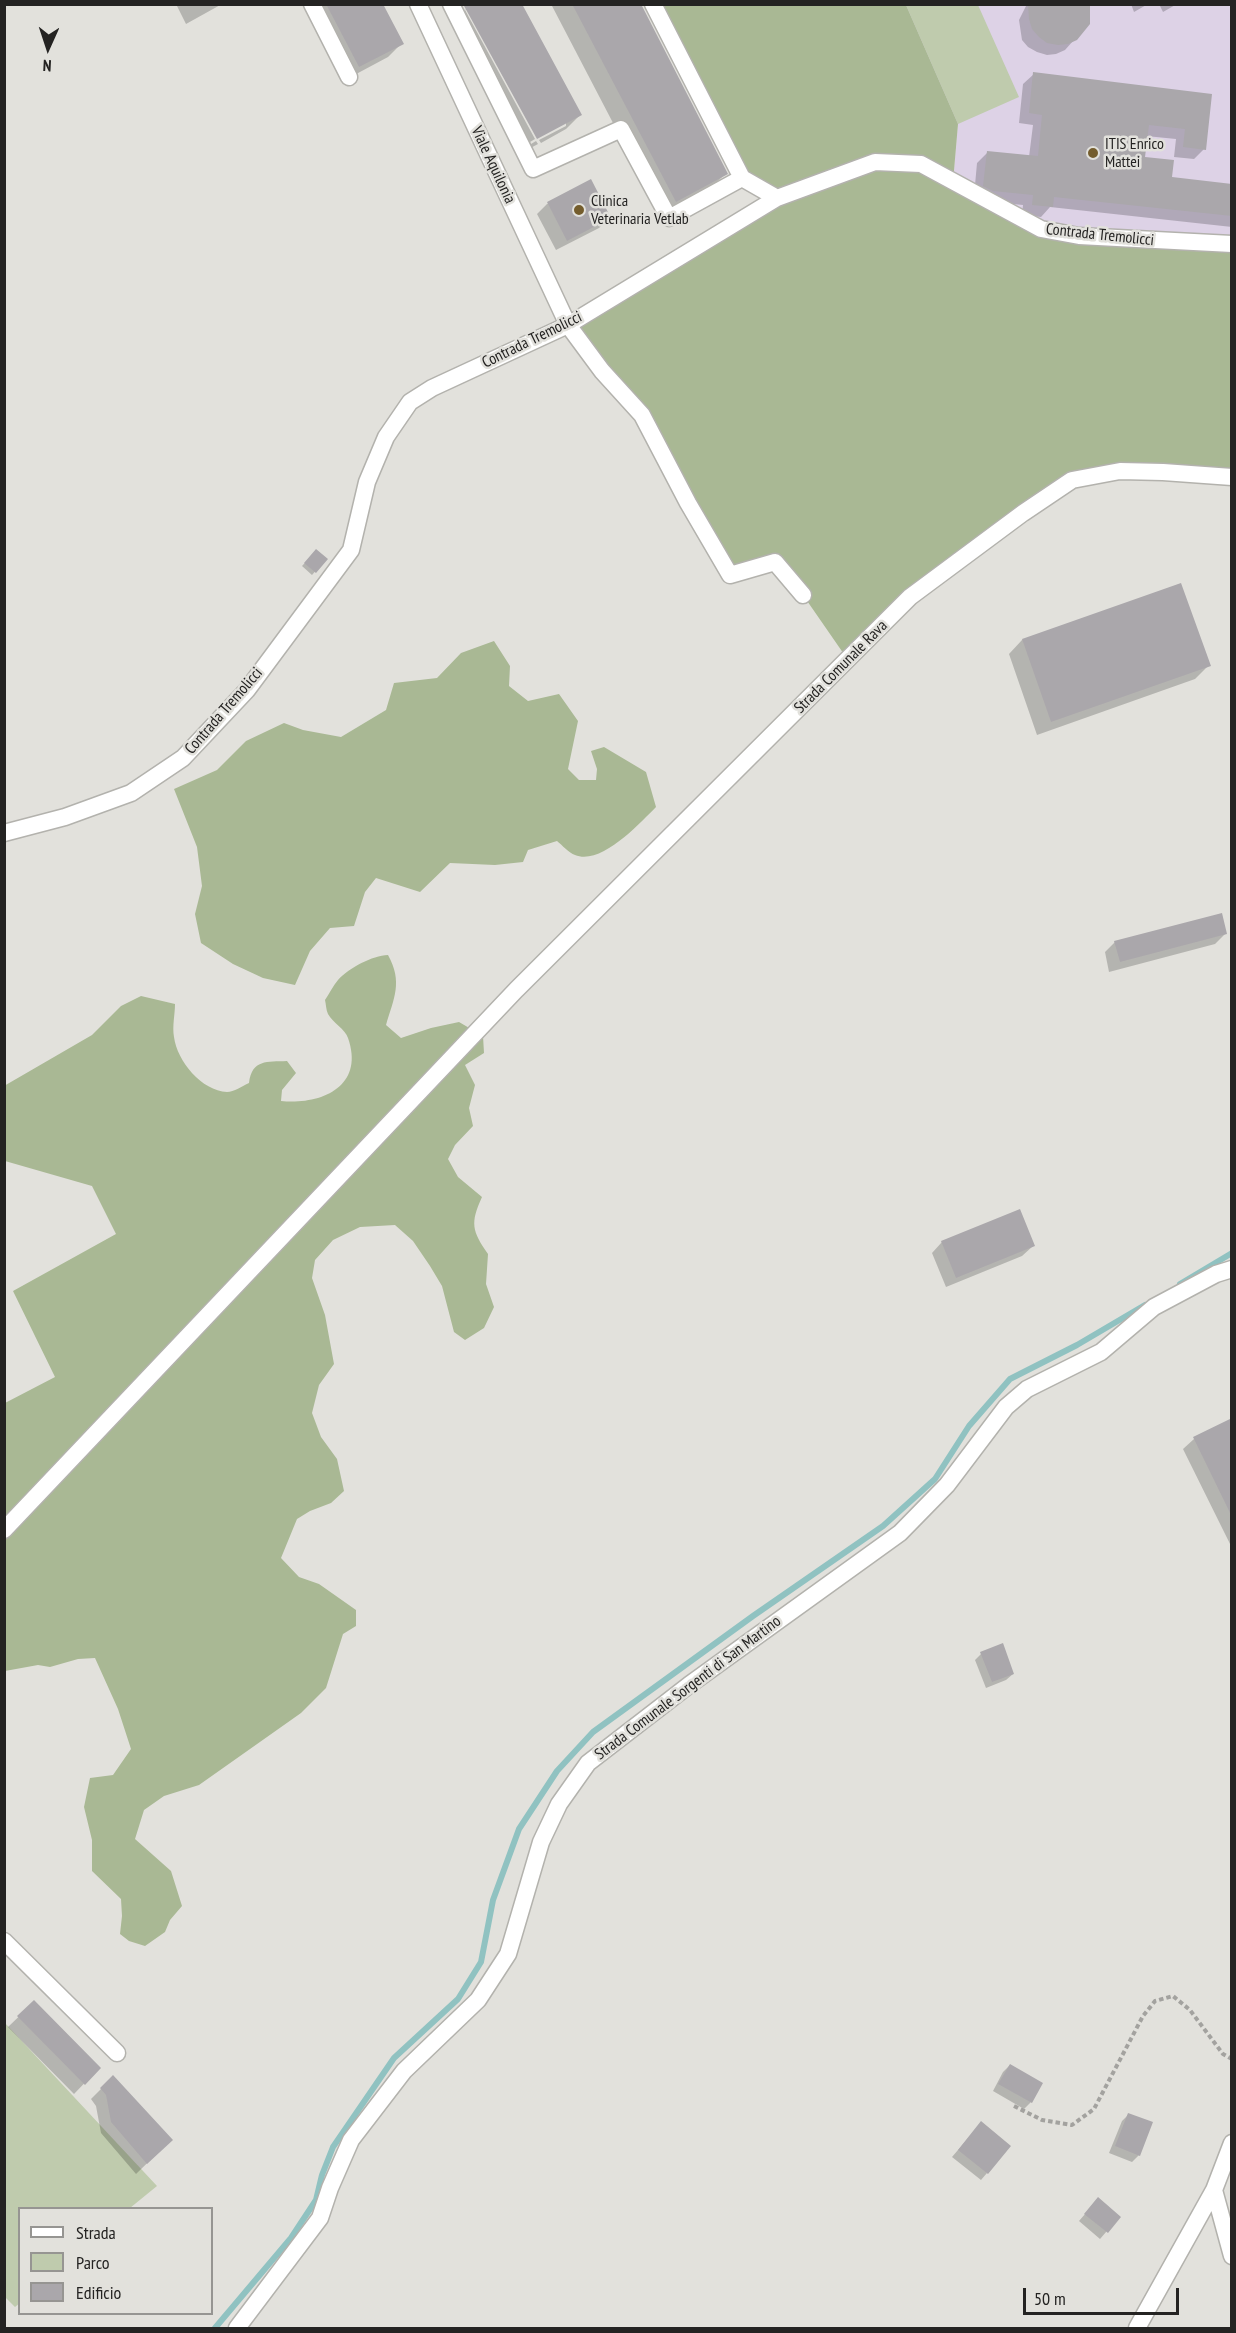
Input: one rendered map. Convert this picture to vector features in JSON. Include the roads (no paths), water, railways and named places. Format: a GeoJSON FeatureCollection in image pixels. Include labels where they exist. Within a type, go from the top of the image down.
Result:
{"type":"FeatureCollection","features":[{"type":"Feature","properties":{"kind":"street"},"geometry":{"type":"LineString","coordinates":[[312,4],[349,77]]}},
{"type":"Feature","properties":{"kind":"street","name":"Viale Aquilonia"},"geometry":{"type":"LineString","coordinates":[[418,4],[568,326],[602,371],[642,415],[688,503],[730,574],[776,562],[803,595]]}},
{"type":"Feature","properties":{"kind":"street"},"geometry":{"type":"LineString","coordinates":[[451,4],[533,169],[621,129],[669,218],[742,178]]}},
{"type":"Feature","properties":{"kind":"street"},"geometry":{"type":"LineString","coordinates":[[653,4],[742,178],[777,198]]}},
{"type":"Feature","properties":{"kind":"street","name":"Contrada Tremolicci"},"geometry":{"type":"LineString","coordinates":[[4,833],[65,817],[132,794],[183,758],[247,690],[295,622],[351,550],[368,482],[386,437],[411,402],[432,388],[568,326],[777,198],[875,162],[921,164],[1041,229],[1079,236],[1232,244]]}},
{"type":"Feature","properties":{"kind":"street","name":"Strada Comunale Rava"},"geometry":{"type":"LineString","coordinates":[[4,1530],[516,990],[910,597],[1023,513],[1072,480],[1120,471],[1232,477]]}},
{"type":"Feature","properties":{"kind":"street","name":"Strada Comunale Sorgenti di San Martino"},"geometry":{"type":"LineString","coordinates":[[237,2328],[320,2218],[351,2140],[404,2071],[478,2000],[508,1954],[541,1842],[559,1804],[588,1763],[689,1685],[900,1533],[947,1485],[1006,1407],[1027,1389],[1101,1353],[1154,1307],[1216,1274],[1232,1269]]}},
{"type":"Feature","properties":{"kind":"street"},"geometry":{"type":"LineString","coordinates":[[4,1941],[117,2053]]}},
{"type":"Feature","properties":{"kind":"street"},"geometry":{"type":"LineString","coordinates":[[1137,2328],[1178,2250],[1195,2226],[1214,2190],[1232,2143]]}},
{"type":"Feature","properties":{"kind":"street"},"geometry":{"type":"LineString","coordinates":[[1214,2190],[1232,2256]]}},
{"type":"Feature","properties":{"kind":"waterway"},"geometry":{"type":"LineString","coordinates":[[1180,1284],[1232,1253]]}},
{"type":"Feature","properties":{"kind":"waterway"},"geometry":{"type":"LineString","coordinates":[[215,2328],[291,2238],[316,2200],[322,2175],[333,2147],[394,2058],[458,1999],[481,1962],[493,1900],[519,1829],[557,1771],[593,1732],[753,1616],[883,1526],[935,1479],[969,1426],[1010,1379],[1077,1345],[1145,1305]]}},
{"type":"Feature","properties":{"kind":"place","name":"ITIS Enrico Mattei"},"geometry":{"type":"Point","coordinates":[1093,153]}},
{"type":"Feature","properties":{"kind":"place","name":"Clinica Veterinaria Vetlab"},"geometry":{"type":"Point","coordinates":[579,210]}}]}
